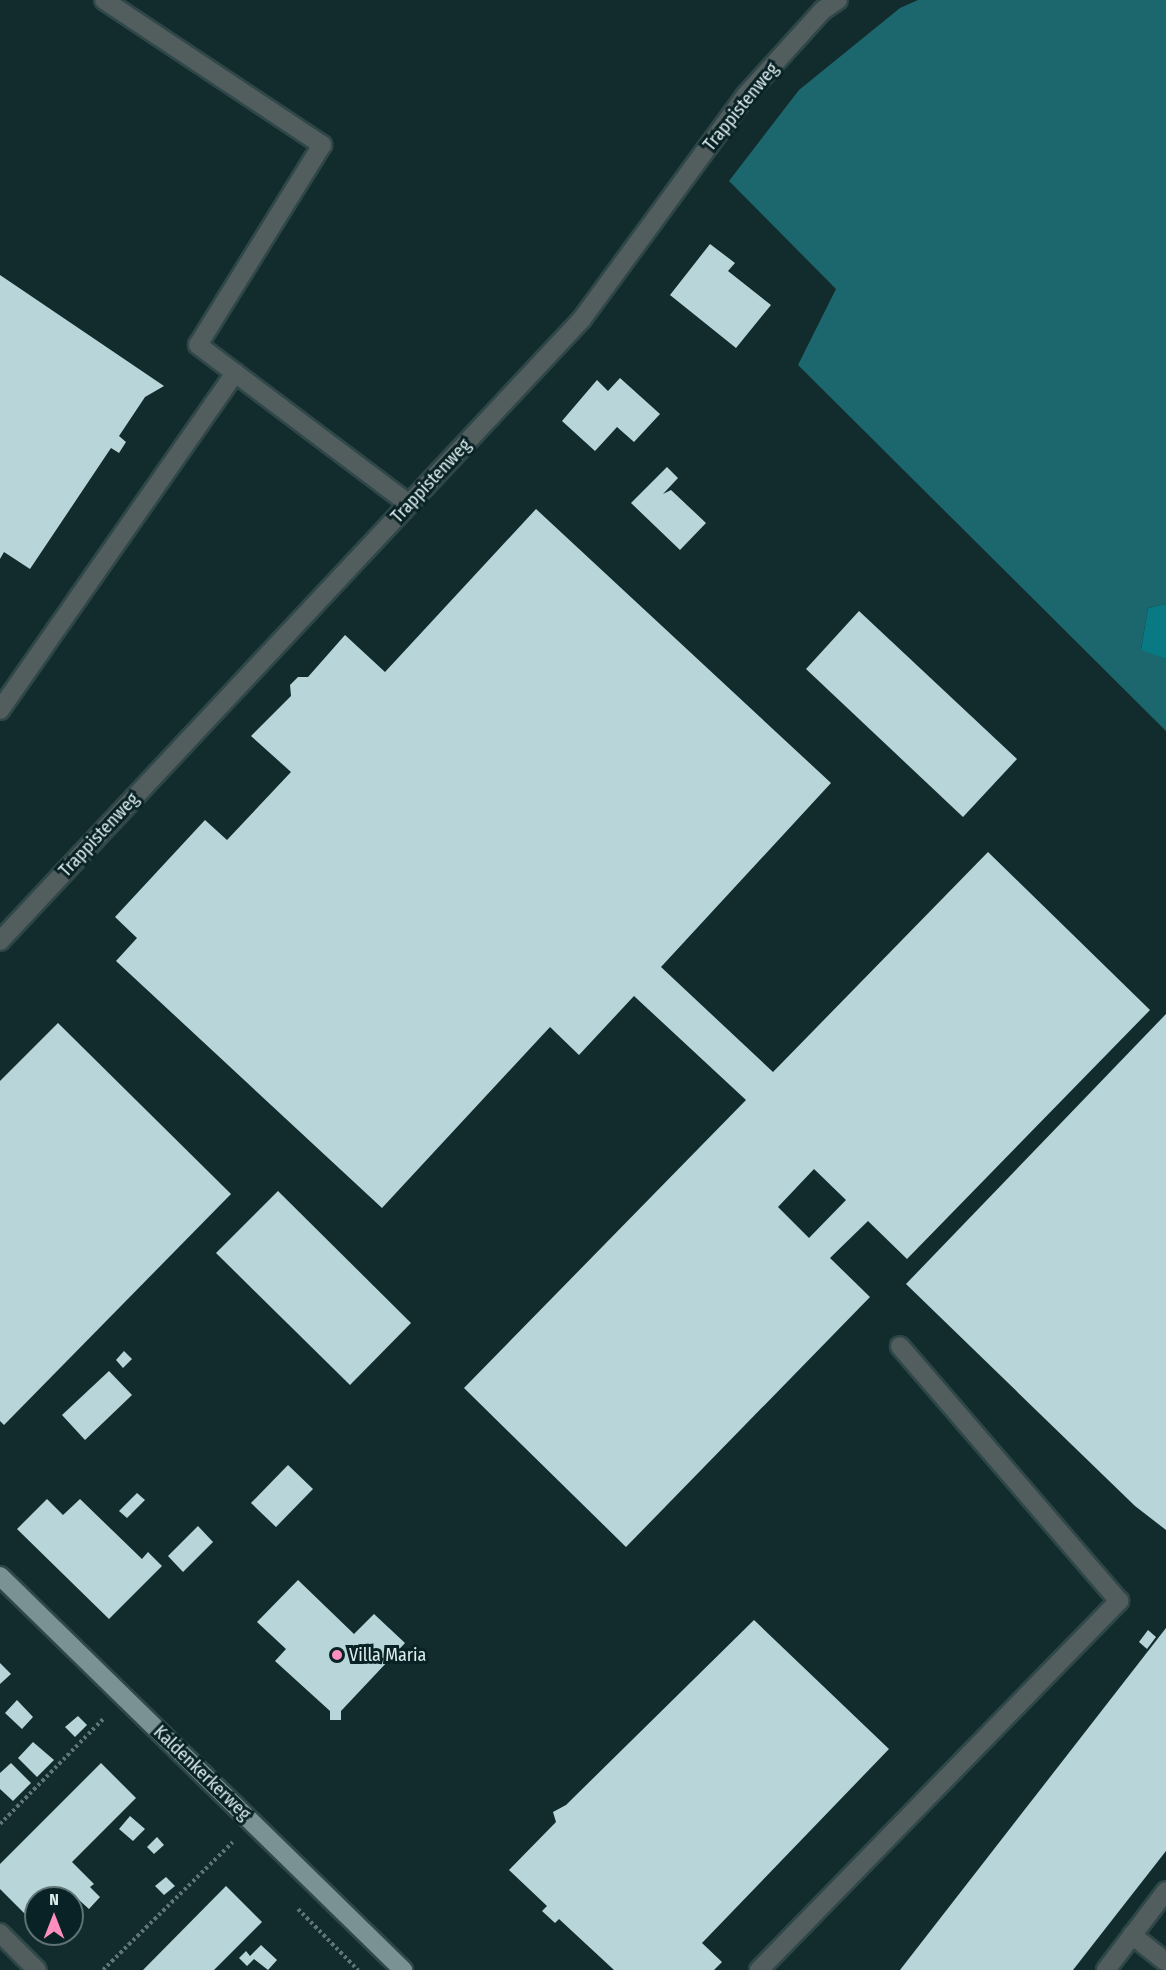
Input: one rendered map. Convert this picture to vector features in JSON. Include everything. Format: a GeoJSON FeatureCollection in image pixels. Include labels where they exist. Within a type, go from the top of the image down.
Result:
{"type":"FeatureCollection","features":[{"type":"Feature","properties":{"kind":"main road","name":"Kaldenkerkerweg"},"geometry":{"type":"LineString","coordinates":[[0,1576],[403,1970]]}},
{"type":"Feature","properties":{"kind":"street"},"geometry":{"type":"LineString","coordinates":[[104,0],[322,145],[198,345],[362,466],[409,504]]}},
{"type":"Feature","properties":{"kind":"street","name":"Trappistenweg"},"geometry":{"type":"LineString","coordinates":[[0,941],[582,319],[745,96],[823,10],[838,0]]}},
{"type":"Feature","properties":{"kind":"street"},"geometry":{"type":"LineString","coordinates":[[0,710],[235,373]]}},
{"type":"Feature","properties":{"kind":"street"},"geometry":{"type":"LineString","coordinates":[[759,1970],[1119,1600],[900,1346]]}},
{"type":"Feature","properties":{"kind":"street"},"geometry":{"type":"LineString","coordinates":[[1106,1970],[1166,1892]]}},
{"type":"Feature","properties":{"kind":"street"},"geometry":{"type":"LineString","coordinates":[[0,1933],[38,1970]]}},
{"type":"Feature","properties":{"kind":"street"},"geometry":{"type":"LineString","coordinates":[[1132,1935],[1166,1962]]}},
{"type":"Feature","properties":{"kind":"path"},"geometry":{"type":"LineString","coordinates":[[0,1824],[124,1698]]}},
{"type":"Feature","properties":{"kind":"path"},"geometry":{"type":"LineString","coordinates":[[102,1970],[252,1822]]}},
{"type":"Feature","properties":{"kind":"shaded area"},"geometry":{"type":"Polygon","coordinates":[[[918,0],[1166,0],[1166,604],[1148,608],[1141,649],[1166,659],[1166,731],[798,365],[836,289],[729,181],[799,90],[900,8],[918,0]]]}},
{"type":"Feature","properties":{"kind":"shaded area"},"geometry":{"type":"Polygon","coordinates":[[[1166,604],[1166,659],[1141,650],[1148,608],[1166,604]]]}},
{"type":"Feature","properties":{"kind":"building"},"geometry":{"type":"Polygon","coordinates":[[[710,244],[735,263],[728,271],[771,305],[736,348],[670,295],[710,244]]]}},
{"type":"Feature","properties":{"kind":"building"},"geometry":{"type":"Polygon","coordinates":[[[0,275],[164,386],[145,397],[119,436],[126,442],[119,453],[111,448],[30,569],[4,552],[0,559],[0,275]]]}},
{"type":"Feature","properties":{"kind":"building"},"geometry":{"type":"Polygon","coordinates":[[[620,378],[660,414],[634,442],[617,427],[595,451],[562,421],[597,380],[608,391],[620,378]]]}},
{"type":"Feature","properties":{"kind":"building"},"geometry":{"type":"Polygon","coordinates":[[[667,467],[678,478],[663,494],[671,490],[706,523],[680,550],[631,503],[667,467]]]}},
{"type":"Feature","properties":{"kind":"building"},"geometry":{"type":"Polygon","coordinates":[[[536,509],[831,783],[661,967],[773,1072],[988,852],[1150,1010],[907,1259],[868,1221],[830,1258],[870,1297],[626,1547],[464,1388],[746,1100],[634,996],[579,1055],[550,1027],[382,1208],[116,961],[137,938],[115,917],[205,820],[227,840],[291,772],[251,736],[291,696],[290,685],[298,677],[308,677],[345,635],[385,672],[536,509]],[[814,1169],[778,1207],[809,1238],[846,1200],[814,1169]]]}},
{"type":"Feature","properties":{"kind":"building"},"geometry":{"type":"Polygon","coordinates":[[[859,611],[1017,759],[963,817],[806,669],[859,611]]]}},
{"type":"Feature","properties":{"kind":"building"},"geometry":{"type":"Polygon","coordinates":[[[1166,1014],[1166,1530],[1135,1506],[906,1284],[1166,1014]]]}},
{"type":"Feature","properties":{"kind":"building"},"geometry":{"type":"Polygon","coordinates":[[[58,1023],[231,1194],[4,1425],[0,1421],[0,1081],[58,1023]]]}},
{"type":"Feature","properties":{"kind":"building"},"geometry":{"type":"Polygon","coordinates":[[[278,1191],[411,1323],[350,1385],[216,1253],[278,1191]]]}},
{"type":"Feature","properties":{"kind":"building"},"geometry":{"type":"Polygon","coordinates":[[[124,1351],[132,1359],[123,1368],[116,1360],[124,1351]]]}},
{"type":"Feature","properties":{"kind":"building"},"geometry":{"type":"Polygon","coordinates":[[[109,1371],[132,1395],[85,1440],[62,1415],[109,1371]]]}},
{"type":"Feature","properties":{"kind":"building"},"geometry":{"type":"Polygon","coordinates":[[[288,1465],[313,1489],[276,1527],[251,1503],[288,1465]]]}},
{"type":"Feature","properties":{"kind":"building"},"geometry":{"type":"Polygon","coordinates":[[[137,1493],[145,1500],[127,1518],[119,1511],[137,1493]]]}},
{"type":"Feature","properties":{"kind":"building"},"geometry":{"type":"Polygon","coordinates":[[[47,1499],[63,1515],[80,1499],[142,1559],[148,1552],[162,1566],[109,1619],[17,1529],[47,1499]]]}},
{"type":"Feature","properties":{"kind":"building"},"geometry":{"type":"Polygon","coordinates":[[[198,1526],[213,1542],[183,1572],[168,1556],[198,1526]]]}},
{"type":"Feature","properties":{"kind":"building","name":"Villa Maria"},"geometry":{"type":"Polygon","coordinates":[[[298,1580],[354,1634],[374,1614],[405,1643],[341,1711],[341,1720],[330,1720],[330,1711],[275,1661],[286,1649],[257,1622],[298,1580]]]}},
{"type":"Feature","properties":{"kind":"building"},"geometry":{"type":"Polygon","coordinates":[[[754,1620],[889,1749],[702,1943],[722,1962],[714,1970],[614,1970],[559,1919],[555,1923],[542,1911],[547,1906],[509,1870],[556,1822],[553,1812],[566,1805],[754,1620]]]}},
{"type":"Feature","properties":{"kind":"building"},"geometry":{"type":"Polygon","coordinates":[[[1166,1628],[1166,1851],[1073,1970],[900,1970],[1166,1628]]]}},
{"type":"Feature","properties":{"kind":"building"},"geometry":{"type":"Polygon","coordinates":[[[1148,1630],[1156,1637],[1147,1649],[1139,1642],[1148,1630]]]}},
{"type":"Feature","properties":{"kind":"building"},"geometry":{"type":"Polygon","coordinates":[[[0,1663],[11,1674],[0,1684],[0,1663]]]}},
{"type":"Feature","properties":{"kind":"building"},"geometry":{"type":"Polygon","coordinates":[[[17,1700],[33,1717],[22,1729],[5,1713],[17,1700]]]}},
{"type":"Feature","properties":{"kind":"building"},"geometry":{"type":"Polygon","coordinates":[[[78,1716],[87,1725],[75,1737],[65,1727],[78,1716]]]}},
{"type":"Feature","properties":{"kind":"building"},"geometry":{"type":"Polygon","coordinates":[[[33,1742],[54,1760],[37,1777],[18,1758],[33,1742]]]}},
{"type":"Feature","properties":{"kind":"building"},"geometry":{"type":"Polygon","coordinates":[[[11,1763],[31,1783],[13,1801],[0,1789],[0,1773],[11,1763]]]}},
{"type":"Feature","properties":{"kind":"building"},"geometry":{"type":"Polygon","coordinates":[[[101,1763],[136,1798],[72,1862],[94,1884],[90,1887],[100,1897],[89,1909],[84,1904],[84,1886],[24,1886],[24,1913],[0,1889],[0,1864],[101,1763]]]}},
{"type":"Feature","properties":{"kind":"building"},"geometry":{"type":"Polygon","coordinates":[[[130,1816],[145,1829],[133,1841],[119,1829],[130,1816]]]}},
{"type":"Feature","properties":{"kind":"building"},"geometry":{"type":"Polygon","coordinates":[[[157,1837],[164,1845],[154,1854],[147,1847],[157,1837]]]}},
{"type":"Feature","properties":{"kind":"building"},"geometry":{"type":"Polygon","coordinates":[[[166,1877],[175,1886],[164,1895],[155,1886],[166,1877]]]}},
{"type":"Feature","properties":{"kind":"building"},"geometry":{"type":"Polygon","coordinates":[[[226,1886],[262,1922],[214,1970],[143,1970],[226,1886]]]}},
{"type":"Feature","properties":{"kind":"building"},"geometry":{"type":"Polygon","coordinates":[[[261,1945],[277,1960],[268,1970],[254,1959],[247,1966],[239,1958],[246,1951],[250,1956],[261,1945]]]}},
{"type":"Feature","properties":{"kind":"place","name":"Villa Maria"},"geometry":{"type":"Point","coordinates":[337,1655]}}]}
